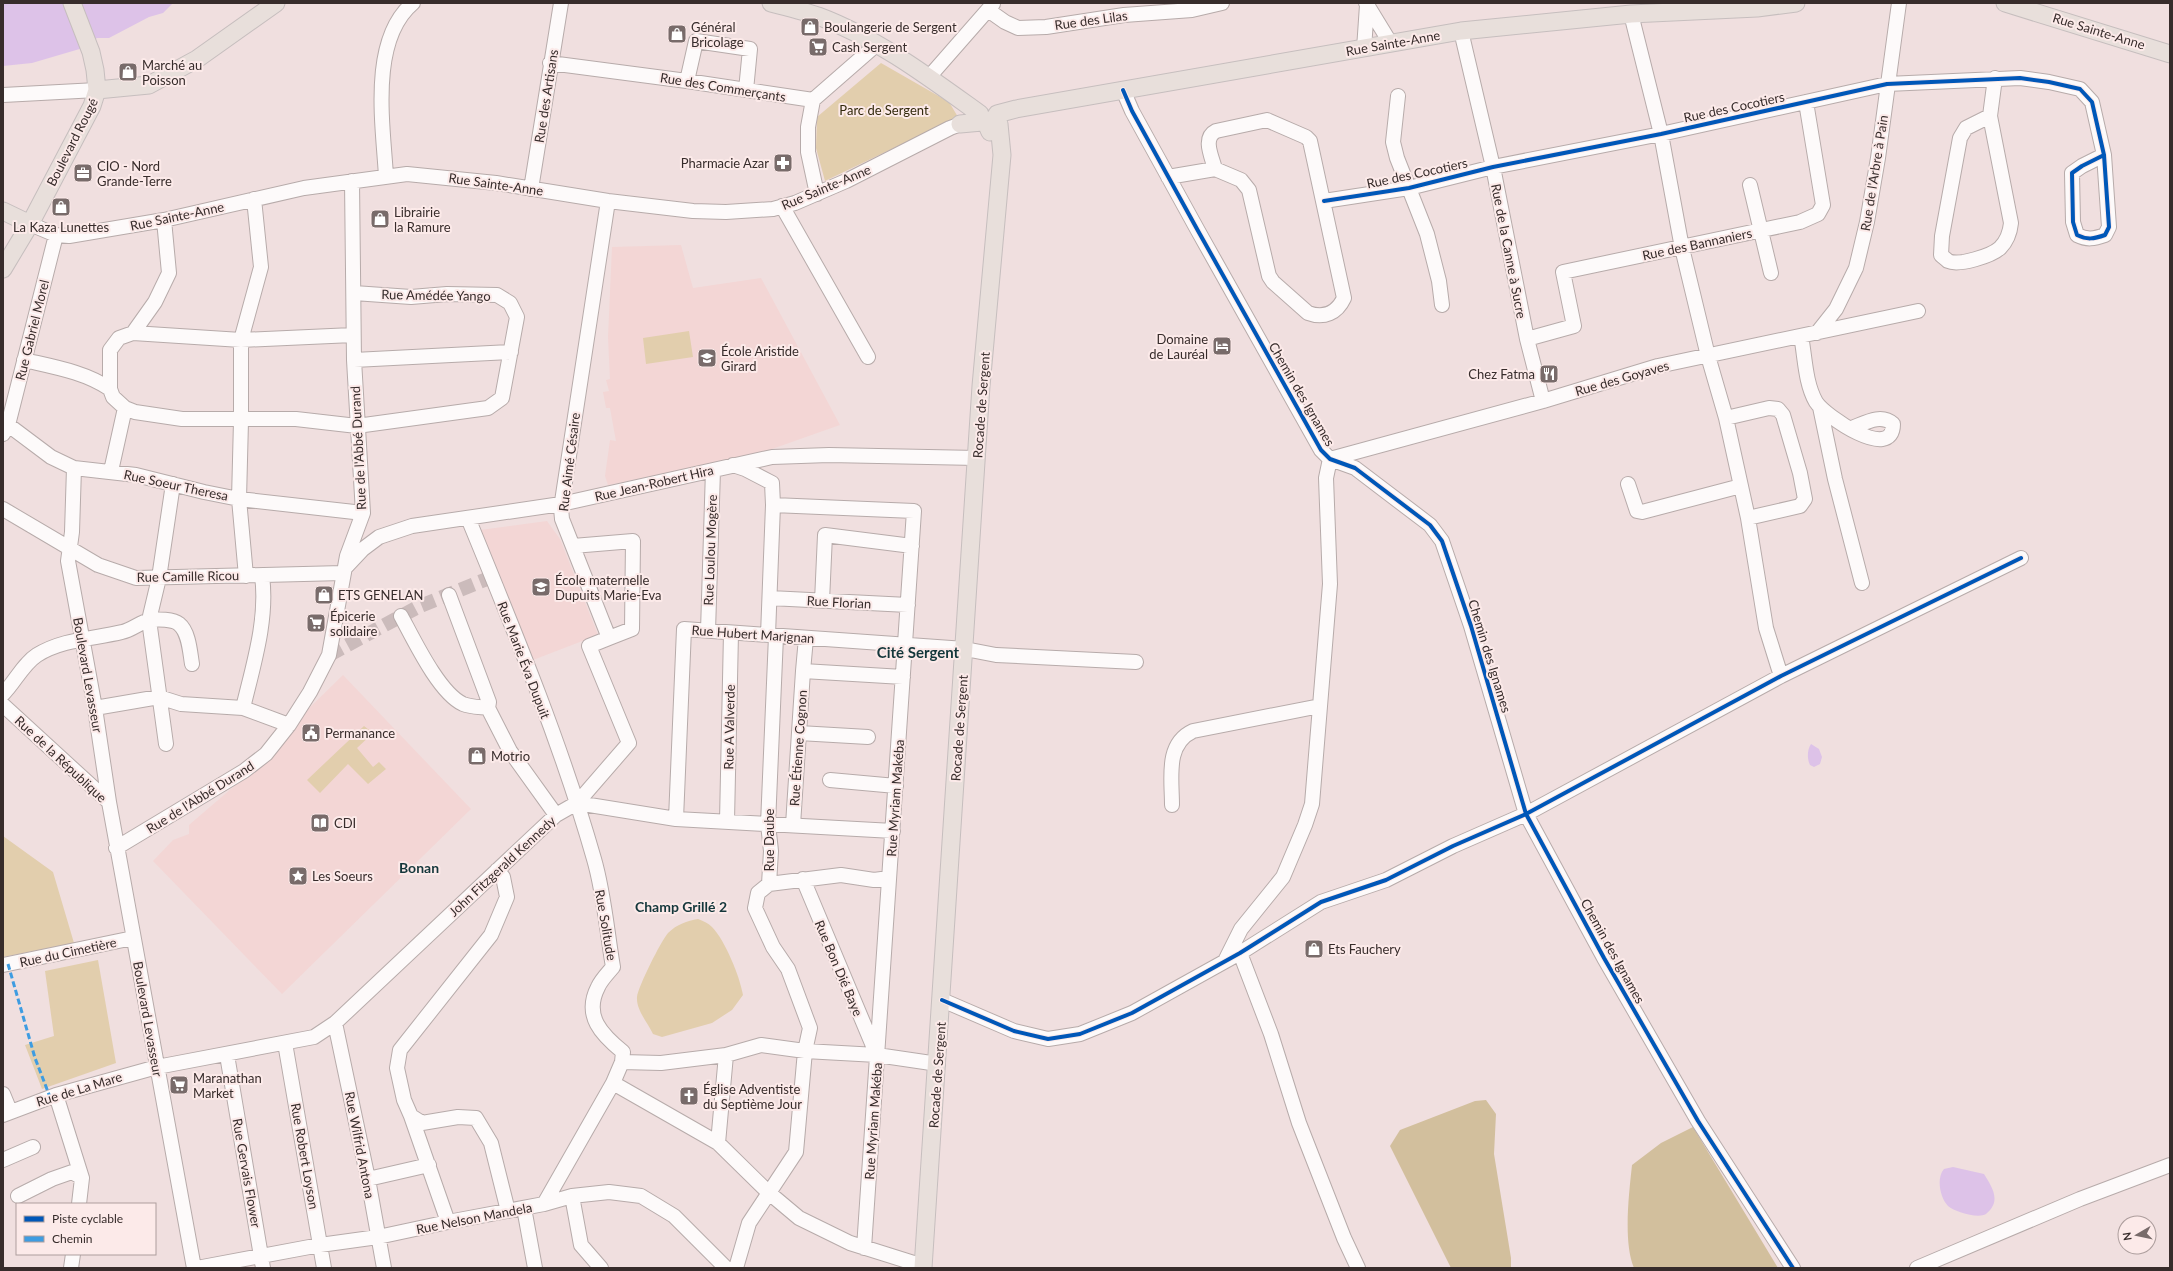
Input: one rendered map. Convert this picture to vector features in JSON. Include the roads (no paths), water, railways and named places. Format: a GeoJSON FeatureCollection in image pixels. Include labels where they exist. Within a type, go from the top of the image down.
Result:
{"type":"FeatureCollection","features":[{"type":"Feature","properties":{"kind":"main road"},"geometry":{"type":"LineString","coordinates":[[98,90],[149,85],[197,59],[276,3]]}},
{"type":"Feature","properties":{"kind":"main road"},"geometry":{"type":"LineString","coordinates":[[771,3],[818,16],[876,45],[929,77],[956,97],[988,116]]}},
{"type":"Feature","properties":{"kind":"main road","name":"Rue Sainte-Anne"},"geometry":{"type":"LineString","coordinates":[[960,124],[1016,109],[1461,31],[1631,14],[1750,8],[1796,3]]}},
{"type":"Feature","properties":{"kind":"main road","name":"Rue Sainte-Anne"},"geometry":{"type":"LineString","coordinates":[[2005,3],[2036,7],[2170,54]]}},
{"type":"Feature","properties":{"kind":"main road","name":"Boulevard Rougé"},"geometry":{"type":"LineString","coordinates":[[3,269],[30,224],[92,106],[98,90],[91,52],[73,5]]}},
{"type":"Feature","properties":{"kind":"main road","name":"Rocade de Sergent"},"geometry":{"type":"LineString","coordinates":[[923,1267],[938,1064],[977,458],[1002,155],[988,116]]}},
{"type":"Feature","properties":{"kind":"main road","name":"Rue Sainte-Anne"},"geometry":{"type":"LineString","coordinates":[[3,211],[30,224]]}},
{"type":"Feature","properties":{"kind":"street"},"geometry":{"type":"LineString","coordinates":[[386,176],[381,86],[389,37],[406,8],[413,3]]}},
{"type":"Feature","properties":{"kind":"street","name":"Rue des Artisans"},"geometry":{"type":"LineString","coordinates":[[531,189],[550,63],[562,3]]}},
{"type":"Feature","properties":{"kind":"street","name":"Rue des Lilas"},"geometry":{"type":"LineString","coordinates":[[991,6],[1005,22],[1018,28],[1046,27],[1124,15],[1192,10],[1222,3]]}},
{"type":"Feature","properties":{"kind":"street","name":"Rue de l'Arbre à Pain"},"geometry":{"type":"LineString","coordinates":[[1817,333],[1836,309],[1856,268],[1867,222],[1877,165],[1899,3]]}},
{"type":"Feature","properties":{"kind":"street"},"geometry":{"type":"LineString","coordinates":[[1367,4],[1391,44]]}},
{"type":"Feature","properties":{"kind":"street"},"geometry":{"type":"LineString","coordinates":[[1364,49],[1367,4]]}},
{"type":"Feature","properties":{"kind":"street"},"geometry":{"type":"LineString","coordinates":[[929,77],[991,6]]}},
{"type":"Feature","properties":{"kind":"street"},"geometry":{"type":"LineString","coordinates":[[1631,14],[1661,134],[1682,248],[1708,356],[1726,418],[1741,486],[1748,518],[1766,628],[1781,676]]}},
{"type":"Feature","properties":{"kind":"street","name":"Rue de la Canne à Sucre"},"geometry":{"type":"LineString","coordinates":[[1461,31],[1493,167],[1527,339],[1544,401]]}},
{"type":"Feature","properties":{"kind":"street"},"geometry":{"type":"LineString","coordinates":[[687,81],[696,41],[750,49],[746,90]]}},
{"type":"Feature","properties":{"kind":"street"},"geometry":{"type":"LineString","coordinates":[[817,194],[808,152],[808,127],[813,100],[876,45]]}},
{"type":"Feature","properties":{"kind":"street","name":"Rue des Commerçants"},"geometry":{"type":"LineString","coordinates":[[550,63],[687,81],[813,100]]}},
{"type":"Feature","properties":{"kind":"street"},"geometry":{"type":"LineString","coordinates":[[1990,116],[1966,128],[1960,138],[1942,236],[1941,255],[1949,261],[1958,262],[1987,256],[2000,248],[2009,235],[2011,223],[1990,116],[1995,78]]}},
{"type":"Feature","properties":{"kind":"street","name":"Rue des Cocotiers"},"geometry":{"type":"LineString","coordinates":[[1324,201],[1409,188],[1493,167],[1661,134],[1887,84],[1995,78],[2049,82],[2080,89],[2092,102],[2104,155],[2109,227],[2105,235],[2096,239],[2085,239],[2077,235],[2073,222],[2072,173],[2104,155]]}},
{"type":"Feature","properties":{"kind":"street"},"geometry":{"type":"LineString","coordinates":[[3,95],[98,90]]}},
{"type":"Feature","properties":{"kind":"street","name":"Chemin des Ignames"},"geometry":{"type":"LineString","coordinates":[[1123,90],[1132,111],[1168,177],[1321,450],[1330,459],[1355,468],[1430,525],[1442,541],[1472,626],[1526,814],[1604,958],[1698,1121],[1793,1268]]}},
{"type":"Feature","properties":{"kind":"street"},"geometry":{"type":"LineString","coordinates":[[1398,96],[1393,142],[1427,234],[1435,261],[1442,305]]}},
{"type":"Feature","properties":{"kind":"street","name":"Rue des Bannaniers"},"geometry":{"type":"LineString","coordinates":[[1527,339],[1574,326],[1563,272],[1682,248],[1811,219],[1822,210],[1823,205],[1806,102]]}},
{"type":"Feature","properties":{"kind":"street"},"geometry":{"type":"LineString","coordinates":[[1168,177],[1215,169],[1241,180],[1246,184],[1249,190],[1269,276],[1273,282],[1308,313],[1315,316],[1325,315],[1339,308],[1344,298],[1310,141],[1306,137],[1273,121],[1260,120],[1212,133],[1208,141],[1215,169]]}},
{"type":"Feature","properties":{"kind":"street","name":"Rue Sainte-Anne"},"geometry":{"type":"LineString","coordinates":[[30,224],[56,235],[70,236],[164,220],[304,188],[386,176],[425,174],[608,201],[693,211],[726,212],[773,209],[817,194],[960,124]]}},
{"type":"Feature","properties":{"kind":"street","name":"Rue de l'Abbé Durand"},"geometry":{"type":"LineString","coordinates":[[116,845],[130,841],[244,771],[266,754],[289,725],[310,692],[329,654],[347,556],[361,517],[353,335],[354,292],[352,181]]}},
{"type":"Feature","properties":{"kind":"street"},"geometry":{"type":"LineString","coordinates":[[1750,185],[1771,273]]}},
{"type":"Feature","properties":{"kind":"street"},"geometry":{"type":"LineString","coordinates":[[246,576],[239,498],[242,421],[241,340],[261,267],[254,199]]}},
{"type":"Feature","properties":{"kind":"street","name":"Rue Aimé Césaire"},"geometry":{"type":"LineString","coordinates":[[608,201],[561,504],[562,519],[609,638]]}},
{"type":"Feature","properties":{"kind":"street"},"geometry":{"type":"LineString","coordinates":[[782,206],[868,357]]}},
{"type":"Feature","properties":{"kind":"street"},"geometry":{"type":"LineString","coordinates":[[133,333],[155,302],[170,273],[164,220]]}},
{"type":"Feature","properties":{"kind":"street","name":"Rue Gabriel Morel"},"geometry":{"type":"LineString","coordinates":[[5,427],[56,235]]}},
{"type":"Feature","properties":{"kind":"street","name":"Rue Amédée Yango"},"geometry":{"type":"LineString","coordinates":[[125,408],[135,412],[182,419],[242,421],[296,420],[358,426],[488,408],[502,398],[516,317],[510,303],[497,295],[447,294],[410,297],[354,292]]}},
{"type":"Feature","properties":{"kind":"street","name":"Rue des Goyaves"},"geometry":{"type":"LineString","coordinates":[[1330,459],[1544,401],[1658,366],[1918,311]]}},
{"type":"Feature","properties":{"kind":"street"},"geometry":{"type":"LineString","coordinates":[[110,389],[109,367],[112,346],[119,338],[133,333],[241,340],[353,335]]}},
{"type":"Feature","properties":{"kind":"street"},"geometry":{"type":"LineString","coordinates":[[1801,336],[1810,386],[1820,407],[1835,479],[1862,583]]}},
{"type":"Feature","properties":{"kind":"street"},"geometry":{"type":"LineString","coordinates":[[354,360],[511,352]]}},
{"type":"Feature","properties":{"kind":"street"},"geometry":{"type":"LineString","coordinates":[[24,360],[96,379],[110,389],[116,400],[125,408],[111,471]]}},
{"type":"Feature","properties":{"kind":"street"},"geometry":{"type":"LineString","coordinates":[[96,379],[105,373],[109,367]]}},
{"type":"Feature","properties":{"kind":"street"},"geometry":{"type":"LineString","coordinates":[[1820,407],[1840,422],[1852,428]]}},
{"type":"Feature","properties":{"kind":"street"},"geometry":{"type":"LineString","coordinates":[[1726,418],[1769,408],[1778,409],[1783,416],[1800,473],[1805,499],[1800,506],[1748,518]]}},
{"type":"Feature","properties":{"kind":"street","name":"Rue Soeur Theresa"},"geometry":{"type":"LineString","coordinates":[[5,427],[51,457],[74,468],[111,471],[239,498],[361,517]]}},
{"type":"Feature","properties":{"kind":"street","name":"Rue Jean-Robert Hira"},"geometry":{"type":"LineString","coordinates":[[345,570],[363,549],[379,537],[412,526],[561,504],[769,457],[829,455],[977,458]]}},
{"type":"Feature","properties":{"kind":"street"},"geometry":{"type":"LineString","coordinates":[[769,457],[773,505]]}},
{"type":"Feature","properties":{"kind":"street"},"geometry":{"type":"LineString","coordinates":[[1226,959],[1241,929],[1283,877],[1305,826],[1312,804],[1330,584],[1326,478],[1330,459]]}},
{"type":"Feature","properties":{"kind":"street"},"geometry":{"type":"LineString","coordinates":[[733,465],[745,469],[772,483]]}},
{"type":"Feature","properties":{"kind":"street","name":"Boulevard Levasseur"},"geometry":{"type":"LineString","coordinates":[[74,468],[72,532],[68,561],[95,708],[109,802]]}},
{"type":"Feature","properties":{"kind":"street","name":"Rue Loulou Mogère"},"geometry":{"type":"LineString","coordinates":[[708,631],[713,470]]}},
{"type":"Feature","properties":{"kind":"street"},"geometry":{"type":"LineString","coordinates":[[166,744],[149,620],[152,613],[159,578],[173,484]]}},
{"type":"Feature","properties":{"kind":"street"},"geometry":{"type":"LineString","coordinates":[[1628,484],[1638,511],[1642,512],[1741,486]]}},
{"type":"Feature","properties":{"kind":"street","name":"Rue Myriam Makéba"},"geometry":{"type":"LineString","coordinates":[[773,505],[914,511],[864,1248]]}},
{"type":"Feature","properties":{"kind":"street","name":"Rue Daube"},"geometry":{"type":"LineString","coordinates":[[736,1268],[749,1223],[768,1192],[796,1152],[805,1051],[810,1028],[788,969],[773,947],[756,908],[758,893],[769,884],[771,850],[768,824],[772,636],[770,598],[773,505]]}},
{"type":"Feature","properties":{"kind":"street","name":"Rue Camille Ricou"},"geometry":{"type":"LineString","coordinates":[[3,509],[98,566],[136,578],[262,576],[345,570]]}},
{"type":"Feature","properties":{"kind":"street"},"geometry":{"type":"LineString","coordinates":[[361,517],[372,534],[379,537]]}},
{"type":"Feature","properties":{"kind":"street","name":"Rue Marie Éva Dupuit"},"geometry":{"type":"LineString","coordinates":[[468,518],[528,666],[577,803]]}},
{"type":"Feature","properties":{"kind":"street"},"geometry":{"type":"LineString","coordinates":[[822,601],[825,535],[912,546]]}},
{"type":"Feature","properties":{"kind":"street"},"geometry":{"type":"LineString","coordinates":[[573,546],[633,542],[632,629],[609,638]]}},
{"type":"Feature","properties":{"kind":"street"},"geometry":{"type":"LineString","coordinates":[[942,1000],[1014,1030],[1048,1039],[1080,1034],[1132,1013],[1226,959],[1240,953],[1321,902],[1386,880],[1453,846],[1526,814],[1781,676],[2021,558]]}},
{"type":"Feature","properties":{"kind":"street"},"geometry":{"type":"LineString","coordinates":[[243,708],[256,652],[261,618],[264,588],[262,576]]}},
{"type":"Feature","properties":{"kind":"street"},"geometry":{"type":"LineString","coordinates":[[448,595],[489,702],[488,708],[510,751],[556,815]]}},
{"type":"Feature","properties":{"kind":"street","name":"Rue Florian"},"geometry":{"type":"LineString","coordinates":[[770,598],[908,605]]}},
{"type":"Feature","properties":{"kind":"street"},"geometry":{"type":"LineString","coordinates":[[400,616],[445,689],[452,697],[464,704],[488,708]]}},
{"type":"Feature","properties":{"kind":"street"},"geometry":{"type":"LineString","coordinates":[[3,694],[36,656],[57,645],[123,632],[149,620],[174,621],[179,624],[186,636],[192,664]]}},
{"type":"Feature","properties":{"kind":"street","name":"Rue Hubert Marignan"},"geometry":{"type":"LineString","coordinates":[[676,819],[684,629],[964,649],[996,655],[1136,662]]}},
{"type":"Feature","properties":{"kind":"street","name":"Rue A Valverde"},"geometry":{"type":"LineString","coordinates":[[727,821],[731,633]]}},
{"type":"Feature","properties":{"kind":"street","name":"John Fitzgerald Kennedy"},"geometry":{"type":"LineString","coordinates":[[157,1067],[227,1055],[314,1037],[335,1023],[556,815],[577,803],[629,743],[590,646],[609,638]]}},
{"type":"Feature","properties":{"kind":"street","name":"Rue Étienne Cognon"},"geometry":{"type":"LineString","coordinates":[[793,825],[806,638]]}},
{"type":"Feature","properties":{"kind":"street","name":"Rue Étienne Cognon"},"geometry":{"type":"LineString","coordinates":[[803,671],[903,677]]}},
{"type":"Feature","properties":{"kind":"street"},"geometry":{"type":"LineString","coordinates":[[95,708],[159,697],[181,704],[243,708],[289,725]]}},
{"type":"Feature","properties":{"kind":"street","name":"Rue de la République"},"geometry":{"type":"LineString","coordinates":[[3,705],[109,802],[112,817]]}},
{"type":"Feature","properties":{"kind":"street"},"geometry":{"type":"LineString","coordinates":[[1172,805],[1171,762],[1176,746],[1183,736],[1194,731],[1320,706]]}},
{"type":"Feature","properties":{"kind":"street"},"geometry":{"type":"LineString","coordinates":[[799,733],[868,737]]}},
{"type":"Feature","properties":{"kind":"street"},"geometry":{"type":"LineString","coordinates":[[830,780],[896,786]]}},
{"type":"Feature","properties":{"kind":"street"},"geometry":{"type":"LineString","coordinates":[[577,803],[676,819],[893,830]]}},
{"type":"Feature","properties":{"kind":"street","name":"Rue Solitude"},"geometry":{"type":"LineString","coordinates":[[577,803],[595,861],[613,967],[598,986],[593,1002],[597,1026],[608,1040],[623,1052],[622,1062]]}},
{"type":"Feature","properties":{"kind":"street","name":"Boulevard Levasseur"},"geometry":{"type":"LineString","coordinates":[[112,817],[133,938],[195,1268]]}},
{"type":"Feature","properties":{"kind":"street"},"geometry":{"type":"LineString","coordinates":[[448,1222],[430,1166],[404,1100],[396,1068],[400,1050],[491,935],[507,898],[503,877],[497,870]]}},
{"type":"Feature","properties":{"kind":"street"},"geometry":{"type":"LineString","coordinates":[[769,884],[841,875],[874,880],[889,878]]}},
{"type":"Feature","properties":{"kind":"street","name":"Rue Bon Dié Baye"},"geometry":{"type":"LineString","coordinates":[[803,879],[877,1056]]}},
{"type":"Feature","properties":{"kind":"street","name":"Rue du Cimetière"},"geometry":{"type":"LineString","coordinates":[[3,965],[133,938]]}},
{"type":"Feature","properties":{"kind":"street"},"geometry":{"type":"LineString","coordinates":[[1240,953],[1271,1034],[1299,1123],[1344,1238],[1358,1268]]}},
{"type":"Feature","properties":{"kind":"street","name":"Rue Wilfrid Antona"},"geometry":{"type":"LineString","coordinates":[[335,1023],[368,1179],[384,1268]]}},
{"type":"Feature","properties":{"kind":"street","name":"Rue Robert Loyson"},"geometry":{"type":"LineString","coordinates":[[286,1043],[324,1268]]}},
{"type":"Feature","properties":{"kind":"street"},"geometry":{"type":"LineString","coordinates":[[544,1204],[613,1083],[622,1062],[667,1062],[726,1055],[761,1045],[805,1051],[877,1056],[938,1064]]}},
{"type":"Feature","properties":{"kind":"street","name":"Rue Gervais Flower"},"geometry":{"type":"LineString","coordinates":[[227,1055],[262,1262]]}},
{"type":"Feature","properties":{"kind":"street"},"geometry":{"type":"LineString","coordinates":[[718,1143],[726,1055]]}},
{"type":"Feature","properties":{"kind":"street","name":"Rue de La Mare"},"geometry":{"type":"LineString","coordinates":[[7,1113],[56,1095],[157,1067]]}},
{"type":"Feature","properties":{"kind":"street"},"geometry":{"type":"LineString","coordinates":[[613,1083],[718,1143],[768,1192],[799,1218],[850,1243],[923,1267]]}},
{"type":"Feature","properties":{"kind":"street"},"geometry":{"type":"LineString","coordinates":[[3,1094],[7,1113]]}},
{"type":"Feature","properties":{"kind":"street"},"geometry":{"type":"LineString","coordinates":[[56,1095],[82,1178],[79,1203]]}},
{"type":"Feature","properties":{"kind":"street"},"geometry":{"type":"LineString","coordinates":[[411,1116],[422,1123],[458,1117],[476,1118],[491,1143],[508,1211]]}},
{"type":"Feature","properties":{"kind":"street"},"geometry":{"type":"LineString","coordinates":[[3,1160],[33,1147]]}},
{"type":"Feature","properties":{"kind":"street"},"geometry":{"type":"LineString","coordinates":[[1917,1268],[2080,1199],[2170,1165]]}},
{"type":"Feature","properties":{"kind":"street"},"geometry":{"type":"LineString","coordinates":[[368,1179],[430,1166]]}},
{"type":"Feature","properties":{"kind":"street"},"geometry":{"type":"LineString","coordinates":[[18,1196],[52,1179],[72,1172],[82,1178]]}},
{"type":"Feature","properties":{"kind":"street","name":"Rue Nelson Mandela"},"geometry":{"type":"LineString","coordinates":[[195,1268],[262,1262],[320,1245],[378,1237],[544,1204],[572,1196],[609,1192],[641,1196],[674,1216],[726,1268]]}},
{"type":"Feature","properties":{"kind":"street"},"geometry":{"type":"LineString","coordinates":[[572,1196],[581,1245],[601,1268]]}},
{"type":"Feature","properties":{"kind":"street"},"geometry":{"type":"LineString","coordinates":[[524,1208],[535,1268]]}},
{"type":"Feature","properties":{"kind":"street"},"geometry":{"type":"LineString","coordinates":[[71,1268],[73,1255]]}},
{"type":"Feature","properties":{"kind":"tunnel"},"geometry":{"type":"LineString","coordinates":[[329,655],[420,606],[492,577]]}},
{"type":"Feature","properties":{"kind":"place","name":"Boulangerie de Sergent"},"geometry":{"type":"Point","coordinates":[810,27]}},
{"type":"Feature","properties":{"kind":"place","name":"Général Bricolage"},"geometry":{"type":"Point","coordinates":[677,34]}},
{"type":"Feature","properties":{"kind":"place","name":"Cash Sergent"},"geometry":{"type":"Point","coordinates":[818,47]}},
{"type":"Feature","properties":{"kind":"place","name":"Marché au Poisson"},"geometry":{"type":"Point","coordinates":[128,72]}},
{"type":"Feature","properties":{"kind":"place","name":"Pharmacie Azar"},"geometry":{"type":"Point","coordinates":[783,163]}},
{"type":"Feature","properties":{"kind":"place","name":"CIO - Nord Grande-Terre"},"geometry":{"type":"Point","coordinates":[83,173]}},
{"type":"Feature","properties":{"kind":"place","name":"La Kaza Lunettes"},"geometry":{"type":"Point","coordinates":[61,207]}},
{"type":"Feature","properties":{"kind":"place","name":"Librairie la Ramure"},"geometry":{"type":"Point","coordinates":[380,219]}},
{"type":"Feature","properties":{"kind":"place","name":"Domaine de Lauréal"},"geometry":{"type":"Point","coordinates":[1222,346]}},
{"type":"Feature","properties":{"kind":"place","name":"École Aristide Girard"},"geometry":{"type":"Point","coordinates":[707,358]}},
{"type":"Feature","properties":{"kind":"place","name":"Chez Fatma"},"geometry":{"type":"Point","coordinates":[1549,374]}},
{"type":"Feature","properties":{"kind":"place","name":"École maternelle Dupuits Marie-Eva"},"geometry":{"type":"Point","coordinates":[541,587]}},
{"type":"Feature","properties":{"kind":"place","name":"ETS GENELAN"},"geometry":{"type":"Point","coordinates":[324,595]}},
{"type":"Feature","properties":{"kind":"place","name":"Épicerie solidaire"},"geometry":{"type":"Point","coordinates":[316,623]}},
{"type":"Feature","properties":{"kind":"place","name":"Permanance"},"geometry":{"type":"Point","coordinates":[311,733]}},
{"type":"Feature","properties":{"kind":"place","name":"Motrio"},"geometry":{"type":"Point","coordinates":[477,756]}},
{"type":"Feature","properties":{"kind":"place","name":"CDI"},"geometry":{"type":"Point","coordinates":[320,823]}},
{"type":"Feature","properties":{"kind":"place","name":"Les Soeurs"},"geometry":{"type":"Point","coordinates":[298,876]}},
{"type":"Feature","properties":{"kind":"place","name":"Ets Fauchery"},"geometry":{"type":"Point","coordinates":[1314,949]}},
{"type":"Feature","properties":{"kind":"place","name":"Maranathan Market"},"geometry":{"type":"Point","coordinates":[179,1085]}},
{"type":"Feature","properties":{"kind":"place","name":"Église Adventiste du Septième Jour"},"geometry":{"type":"Point","coordinates":[689,1096]}},
{"type":"Feature","properties":{"kind":"district","name":"Cité Sergent"},"geometry":{"type":"Point","coordinates":[918,653]}},
{"type":"Feature","properties":{"kind":"district","name":"Bonan"},"geometry":{"type":"Point","coordinates":[419,868]}},
{"type":"Feature","properties":{"kind":"district","name":"Champ Grillé 2"},"geometry":{"type":"Point","coordinates":[681,907]}},
{"type":"Feature","properties":{"kind":"park label","name":"Parc de Sergent"},"geometry":{"type":"Point","coordinates":[884,110]}}]}
